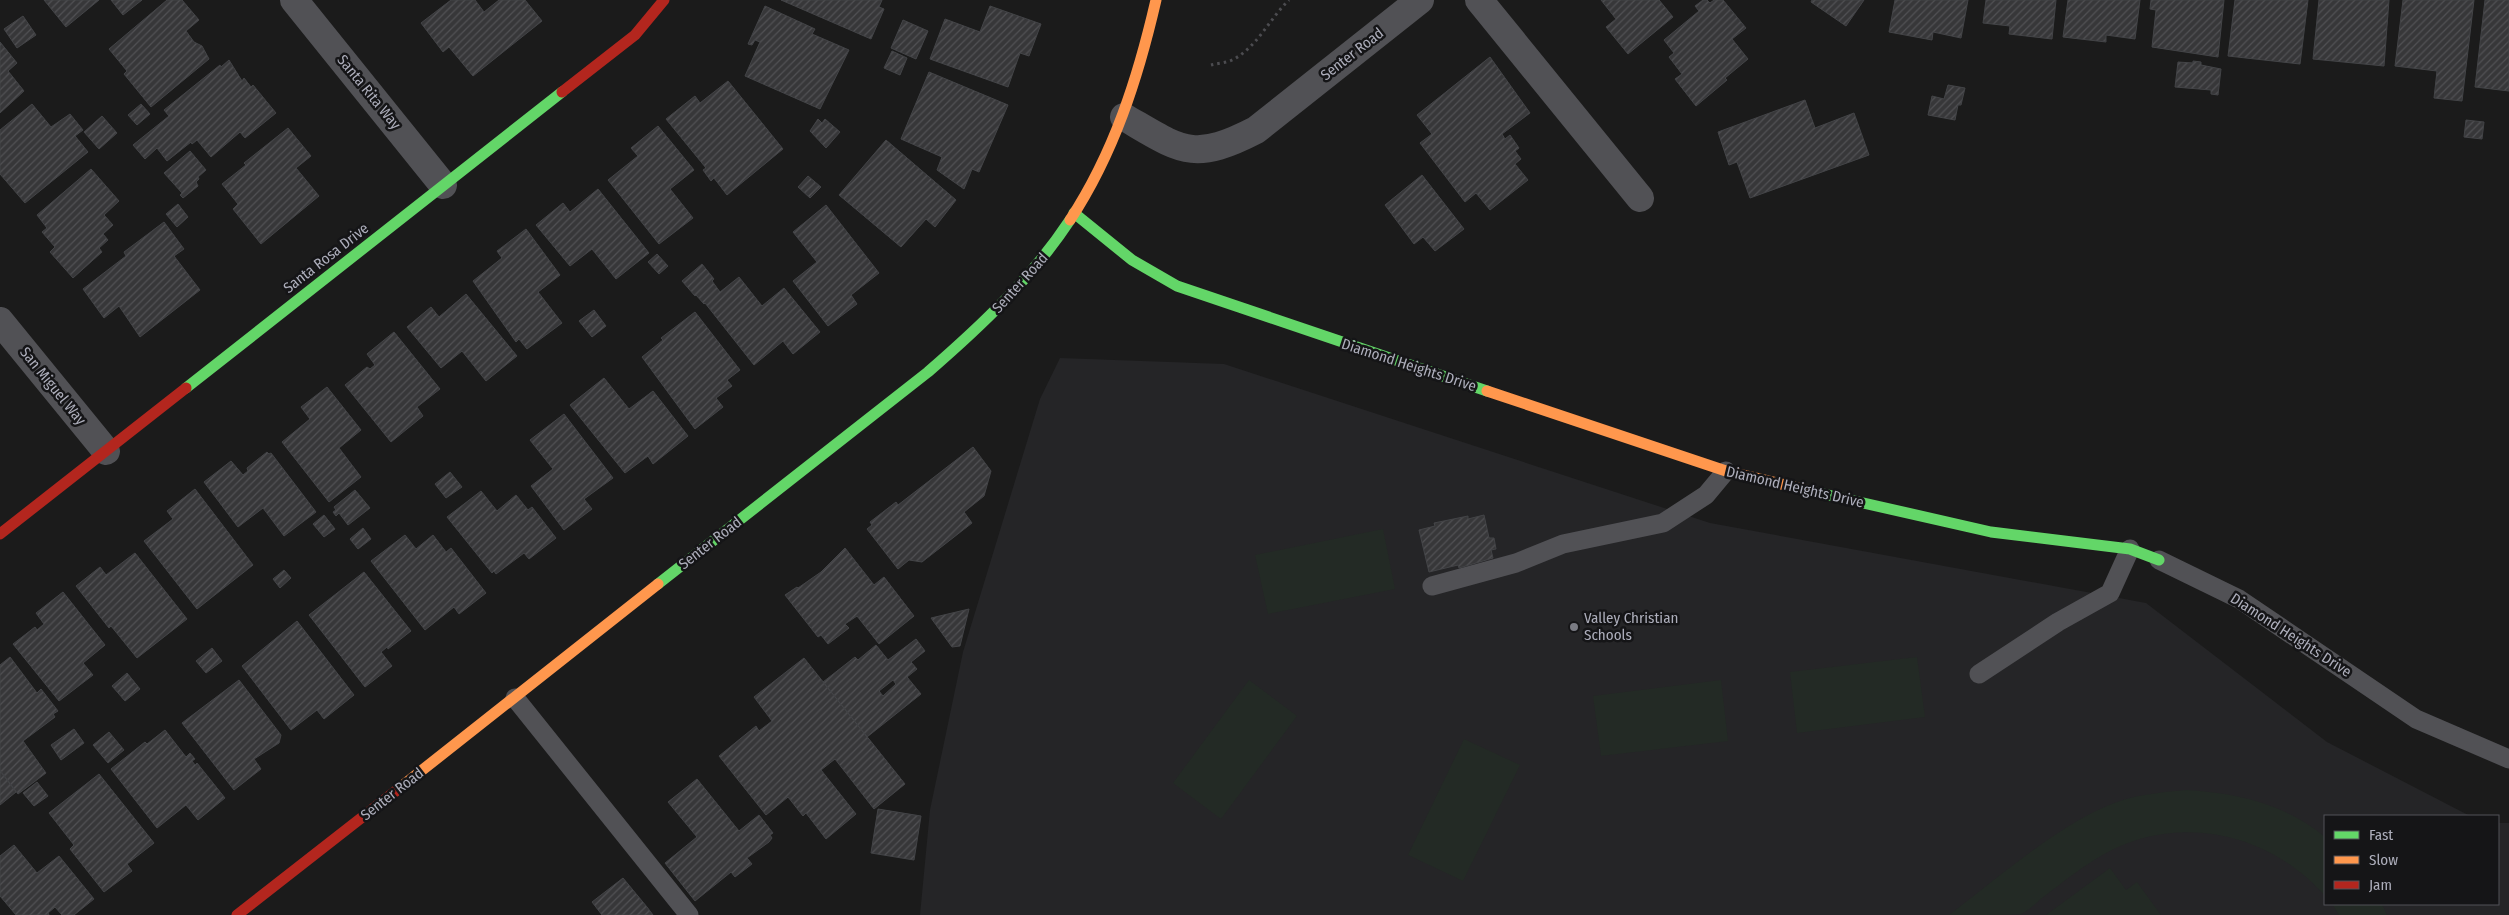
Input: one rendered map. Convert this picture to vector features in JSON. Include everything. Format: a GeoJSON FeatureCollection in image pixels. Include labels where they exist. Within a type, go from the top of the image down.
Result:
{"type":"FeatureCollection","features":[{"type":"Feature","properties":{"kind":"street","name":"Santa Rita Way"},"geometry":{"type":"LineString","coordinates":[[294,0],[443,185]]}},
{"type":"Feature","properties":{"kind":"street","name":"Santa Rosa Drive"},"geometry":{"type":"LineString","coordinates":[[0,534],[635,35],[664,0]]}},
{"type":"Feature","properties":{"kind":"street","name":"Senter Road"},"geometry":{"type":"LineString","coordinates":[[237,915],[928,372],[979,327],[1023,282],[1060,236],[1106,161],[1124,117],[1148,41],[1156,0]]}},
{"type":"Feature","properties":{"kind":"street","name":"Senter Road"},"geometry":{"type":"LineString","coordinates":[[1124,117],[1174,146],[1185,150],[1202,150],[1236,140],[1256,130],[1420,0]]}},
{"type":"Feature","properties":{"kind":"street"},"geometry":{"type":"LineString","coordinates":[[1479,0],[1640,198]]}},
{"type":"Feature","properties":{"kind":"street","name":"Diamond Heights Drive"},"geometry":{"type":"LineString","coordinates":[[1074,213],[1132,260],[1156,275],[1190,292],[1726,471],[1991,532],[2130,549],[2159,560]]}},
{"type":"Feature","properties":{"kind":"street","name":"San Miguel Way"},"geometry":{"type":"LineString","coordinates":[[0,321],[106,451]]}},
{"type":"Feature","properties":{"kind":"lane"},"geometry":{"type":"LineString","coordinates":[[1432,586],[1516,563],[1563,544],[1663,523],[1706,495],[1726,471]]}},
{"type":"Feature","properties":{"kind":"lane"},"geometry":{"type":"LineString","coordinates":[[1979,674],[2058,622],[2110,592],[2130,549]]}},
{"type":"Feature","properties":{"kind":"lane","name":"Diamond Heights Drive"},"geometry":{"type":"LineString","coordinates":[[2159,560],[2239,599],[2416,719],[2509,758]]}},
{"type":"Feature","properties":{"kind":"lane"},"geometry":{"type":"LineString","coordinates":[[515,698],[688,915]]}},
{"type":"Feature","properties":{"kind":"path"},"geometry":{"type":"LineString","coordinates":[[1211,65],[1233,60],[1252,45],[1278,11],[1290,0]]}},
{"type":"Feature","properties":{"kind":"shaded area","name":"Valley Christian Schools"},"geometry":{"type":"Polygon","coordinates":[[[1060,358],[1224,364],[1710,523],[2146,603],[2327,742],[2468,815],[2324,815],[2324,905],[2499,905],[2499,823],[2509,823],[2509,915],[920,915],[930,810],[963,652],[1040,399],[1060,358]]]}},
{"type":"Feature","properties":{"kind":"shaded area"},"geometry":{"type":"Polygon","coordinates":[[[1383,529],[1395,589],[1268,614],[1255,555],[1383,529]]]}},
{"type":"Feature","properties":{"kind":"shaded area"},"geometry":{"type":"Polygon","coordinates":[[[1917,657],[1925,717],[1797,733],[1790,672],[1917,657]]]}},
{"type":"Feature","properties":{"kind":"shaded area"},"geometry":{"type":"Polygon","coordinates":[[[1249,680],[1297,716],[1221,819],[1173,783],[1249,680]]]}},
{"type":"Feature","properties":{"kind":"shaded area"},"geometry":{"type":"Polygon","coordinates":[[[1721,680],[1728,741],[1601,756],[1593,696],[1721,680]]]}},
{"type":"Feature","properties":{"kind":"shaded area"},"geometry":{"type":"Polygon","coordinates":[[[1464,739],[1520,765],[1463,881],[1408,855],[1464,739]]]}},
{"type":"Feature","properties":{"kind":"shaded area"},"geometry":{"type":"Polygon","coordinates":[[[2187,790],[2242,797],[2277,808],[2310,826],[2324,836],[2324,895],[2303,875],[2279,857],[2252,845],[2224,836],[2195,832],[2166,834],[2136,840],[2108,852],[2074,874],[2021,914],[1949,915],[2031,852],[2076,822],[2120,801],[2187,790]]]}},
{"type":"Feature","properties":{"kind":"shaded area"},"geometry":{"type":"Polygon","coordinates":[[[2110,868],[2126,890],[2137,882],[2161,915],[2046,915],[2110,868]]]}},
{"type":"Feature","properties":{"kind":"shaded area"},"geometry":{"type":"Polygon","coordinates":[[[2333,905],[2382,905],[2387,915],[2339,915],[2333,905]]]}},
{"type":"Feature","properties":{"kind":"building"},"geometry":{"type":"Polygon","coordinates":[[[44,0],[99,0],[66,27],[44,0]]]}},
{"type":"Feature","properties":{"kind":"building"},"geometry":{"type":"Polygon","coordinates":[[[111,0],[142,0],[123,15],[111,0]]]}},
{"type":"Feature","properties":{"kind":"building"},"geometry":{"type":"Polygon","coordinates":[[[167,0],[182,0],[199,20],[186,31],[194,42],[202,46],[209,59],[151,107],[124,74],[127,71],[109,49],[167,0]]]}},
{"type":"Feature","properties":{"kind":"building"},"geometry":{"type":"Polygon","coordinates":[[[451,0],[475,0],[484,12],[499,0],[525,0],[542,21],[473,76],[449,47],[443,52],[421,23],[451,0]]]}},
{"type":"Feature","properties":{"kind":"building"},"geometry":{"type":"Polygon","coordinates":[[[781,0],[882,0],[879,7],[884,9],[871,39],[781,0]]]}},
{"type":"Feature","properties":{"kind":"building"},"geometry":{"type":"Polygon","coordinates":[[[1601,0],[1659,0],[1673,17],[1628,54],[1606,27],[1616,19],[1601,0]]]}},
{"type":"Feature","properties":{"kind":"building"},"geometry":{"type":"Polygon","coordinates":[[[1703,0],[1707,0],[1710,3],[1714,0],[1723,0],[1746,28],[1732,39],[1748,59],[1696,106],[1675,79],[1682,74],[1669,57],[1674,53],[1664,40],[1699,11],[1695,6],[1703,0]]]}},
{"type":"Feature","properties":{"kind":"building"},"geometry":{"type":"Polygon","coordinates":[[[1812,0],[1864,0],[1846,26],[1811,2],[1812,0]]]}},
{"type":"Feature","properties":{"kind":"building"},"geometry":{"type":"Polygon","coordinates":[[[1895,0],[1968,0],[1961,38],[1933,32],[1932,40],[1889,32],[1895,0]]]}},
{"type":"Feature","properties":{"kind":"building"},"geometry":{"type":"Polygon","coordinates":[[[1986,0],[2056,0],[2052,39],[2009,34],[2010,26],[1983,23],[1986,0]]]}},
{"type":"Feature","properties":{"kind":"building"},"geometry":{"type":"Polygon","coordinates":[[[2068,0],[2140,0],[2135,39],[2106,35],[2106,42],[2063,37],[2068,0]]]}},
{"type":"Feature","properties":{"kind":"building"},"geometry":{"type":"Polygon","coordinates":[[[2151,0],[2224,0],[2218,57],[2152,47],[2156,10],[2150,9],[2151,0]]]}},
{"type":"Feature","properties":{"kind":"building"},"geometry":{"type":"Polygon","coordinates":[[[2235,0],[2308,0],[2300,64],[2228,56],[2235,0]]]}},
{"type":"Feature","properties":{"kind":"building"},"geometry":{"type":"Polygon","coordinates":[[[2319,0],[2389,0],[2384,66],[2313,59],[2319,0]]]}},
{"type":"Feature","properties":{"kind":"building"},"geometry":{"type":"Polygon","coordinates":[[[2403,0],[2474,0],[2462,101],[2434,98],[2437,71],[2395,66],[2403,0]]]}},
{"type":"Feature","properties":{"kind":"building"},"geometry":{"type":"Polygon","coordinates":[[[2485,0],[2509,0],[2509,91],[2475,87],[2485,0]]]}},
{"type":"Feature","properties":{"kind":"building"},"geometry":{"type":"Polygon","coordinates":[[[765,6],[815,29],[812,34],[849,50],[820,109],[745,76],[760,42],[755,40],[752,45],[748,44],[765,6]]]}},
{"type":"Feature","properties":{"kind":"building"},"geometry":{"type":"Polygon","coordinates":[[[990,6],[1041,24],[1029,56],[1020,53],[1008,87],[930,59],[945,19],[980,32],[990,6]]]}},
{"type":"Feature","properties":{"kind":"building"},"geometry":{"type":"Polygon","coordinates":[[[23,16],[36,35],[17,48],[4,29],[23,16]]]}},
{"type":"Feature","properties":{"kind":"building"},"geometry":{"type":"Polygon","coordinates":[[[903,20],[928,31],[916,59],[891,48],[903,20]]]}},
{"type":"Feature","properties":{"kind":"building"},"geometry":{"type":"Polygon","coordinates":[[[0,42],[17,63],[8,71],[24,91],[0,113],[0,42]]]}},
{"type":"Feature","properties":{"kind":"building"},"geometry":{"type":"Polygon","coordinates":[[[892,51],[907,58],[900,75],[884,68],[892,51]]]}},
{"type":"Feature","properties":{"kind":"building"},"geometry":{"type":"Polygon","coordinates":[[[1490,57],[1530,113],[1502,134],[1505,139],[1510,135],[1519,148],[1515,151],[1521,159],[1515,164],[1528,180],[1490,210],[1476,193],[1465,202],[1420,143],[1432,134],[1417,115],[1490,57]]]}},
{"type":"Feature","properties":{"kind":"building"},"geometry":{"type":"Polygon","coordinates":[[[229,60],[242,81],[244,78],[251,87],[253,85],[276,113],[245,138],[240,132],[211,157],[197,140],[192,144],[191,142],[167,161],[157,148],[145,159],[133,145],[169,116],[164,110],[220,65],[221,67],[229,60]]]}},
{"type":"Feature","properties":{"kind":"building"},"geometry":{"type":"Polygon","coordinates":[[[2193,61],[2201,62],[2201,65],[2221,69],[2218,95],[2211,94],[2211,90],[2175,87],[2178,62],[2193,63],[2193,61]]]}},
{"type":"Feature","properties":{"kind":"building"},"geometry":{"type":"Polygon","coordinates":[[[929,72],[1008,105],[979,172],[972,169],[964,189],[937,170],[942,157],[901,139],[929,72]]]}},
{"type":"Feature","properties":{"kind":"building"},"geometry":{"type":"Polygon","coordinates":[[[728,81],[783,149],[727,195],[714,178],[711,181],[703,170],[706,168],[666,119],[695,96],[700,103],[728,81]]]}},
{"type":"Feature","properties":{"kind":"building"},"geometry":{"type":"Polygon","coordinates":[[[1948,85],[1965,88],[1961,105],[1958,105],[1955,120],[1928,115],[1932,96],[1944,99],[1948,85]]]}},
{"type":"Feature","properties":{"kind":"building"},"geometry":{"type":"Polygon","coordinates":[[[1805,100],[1815,128],[1854,113],[1869,155],[1750,198],[1737,162],[1729,165],[1718,132],[1805,100]]]}},
{"type":"Feature","properties":{"kind":"building"},"geometry":{"type":"Polygon","coordinates":[[[32,104],[51,127],[70,114],[83,130],[75,136],[88,152],[25,203],[0,174],[0,130],[32,104]]]}},
{"type":"Feature","properties":{"kind":"building"},"geometry":{"type":"Polygon","coordinates":[[[141,104],[150,114],[137,125],[128,115],[141,104]]]}},
{"type":"Feature","properties":{"kind":"building"},"geometry":{"type":"Polygon","coordinates":[[[102,116],[117,133],[99,149],[84,132],[102,116]]]}},
{"type":"Feature","properties":{"kind":"building"},"geometry":{"type":"Polygon","coordinates":[[[818,119],[822,123],[825,119],[840,132],[826,148],[810,131],[818,119]]]}},
{"type":"Feature","properties":{"kind":"building"},"geometry":{"type":"Polygon","coordinates":[[[2466,120],[2484,122],[2482,139],[2464,137],[2466,120]]]}},
{"type":"Feature","properties":{"kind":"building"},"geometry":{"type":"Polygon","coordinates":[[[658,126],[694,170],[670,189],[693,218],[659,244],[608,180],[638,156],[631,148],[658,126]]]}},
{"type":"Feature","properties":{"kind":"building"},"geometry":{"type":"Polygon","coordinates":[[[288,128],[311,156],[296,168],[319,196],[261,244],[233,209],[238,204],[222,184],[246,165],[244,163],[288,128]]]}},
{"type":"Feature","properties":{"kind":"building"},"geometry":{"type":"Polygon","coordinates":[[[886,140],[956,200],[935,227],[926,219],[901,247],[839,195],[886,140]]]}},
{"type":"Feature","properties":{"kind":"building"},"geometry":{"type":"Polygon","coordinates":[[[190,151],[206,170],[198,177],[199,179],[196,182],[198,186],[183,198],[180,195],[182,193],[164,173],[190,151]]]}},
{"type":"Feature","properties":{"kind":"building"},"geometry":{"type":"Polygon","coordinates":[[[91,169],[119,201],[104,215],[113,225],[103,234],[108,240],[99,248],[102,252],[73,278],[50,252],[55,247],[42,232],[47,228],[37,215],[91,169]]]}},
{"type":"Feature","properties":{"kind":"building"},"geometry":{"type":"Polygon","coordinates":[[[1422,175],[1464,229],[1435,251],[1423,237],[1414,244],[1385,205],[1422,175]]]}},
{"type":"Feature","properties":{"kind":"building"},"geometry":{"type":"Polygon","coordinates":[[[808,176],[821,187],[810,198],[798,187],[808,176]]]}},
{"type":"Feature","properties":{"kind":"building"},"geometry":{"type":"Polygon","coordinates":[[[598,189],[649,253],[616,279],[592,249],[570,266],[536,225],[563,203],[570,212],[598,189]]]}},
{"type":"Feature","properties":{"kind":"building"},"geometry":{"type":"Polygon","coordinates":[[[178,204],[188,217],[177,227],[166,214],[178,204]]]}},
{"type":"Feature","properties":{"kind":"building"},"geometry":{"type":"Polygon","coordinates":[[[826,205],[879,273],[851,295],[857,304],[828,326],[793,281],[817,262],[793,232],[826,205]]]}},
{"type":"Feature","properties":{"kind":"building"},"geometry":{"type":"Polygon","coordinates":[[[164,222],[184,249],[174,256],[200,290],[140,337],[119,306],[104,318],[83,289],[126,256],[124,252],[164,222]]]}},
{"type":"Feature","properties":{"kind":"building"},"geometry":{"type":"Polygon","coordinates":[[[526,229],[560,275],[538,292],[562,323],[527,349],[519,339],[516,342],[473,281],[502,258],[497,251],[526,229]]]}},
{"type":"Feature","properties":{"kind":"building"},"geometry":{"type":"Polygon","coordinates":[[[657,254],[668,266],[659,274],[648,262],[657,254]]]}},
{"type":"Feature","properties":{"kind":"building"},"geometry":{"type":"Polygon","coordinates":[[[702,264],[714,279],[712,281],[720,292],[739,277],[762,306],[784,288],[820,332],[793,354],[783,341],[754,365],[705,303],[695,296],[682,281],[702,264]]]}},
{"type":"Feature","properties":{"kind":"building"},"geometry":{"type":"Polygon","coordinates":[[[466,294],[517,356],[486,381],[462,351],[441,368],[407,327],[431,307],[439,317],[466,294]]]}},
{"type":"Feature","properties":{"kind":"building"},"geometry":{"type":"Polygon","coordinates":[[[594,310],[606,326],[592,337],[579,321],[594,310]]]}},
{"type":"Feature","properties":{"kind":"building"},"geometry":{"type":"Polygon","coordinates":[[[695,312],[740,370],[727,380],[732,386],[716,398],[723,407],[695,429],[642,357],[663,340],[661,338],[695,312]]]}},
{"type":"Feature","properties":{"kind":"building"},"geometry":{"type":"Polygon","coordinates":[[[394,332],[440,389],[417,407],[423,416],[391,442],[345,385],[367,367],[370,369],[375,365],[367,354],[394,332]]]}},
{"type":"Feature","properties":{"kind":"building"},"geometry":{"type":"Polygon","coordinates":[[[604,378],[629,409],[653,391],[688,436],[653,464],[648,456],[625,473],[570,405],[604,378]]]}},
{"type":"Feature","properties":{"kind":"building"},"geometry":{"type":"Polygon","coordinates":[[[327,387],[361,430],[339,448],[361,477],[329,502],[282,442],[310,419],[301,407],[327,387]]]}},
{"type":"Feature","properties":{"kind":"building"},"geometry":{"type":"Polygon","coordinates":[[[564,414],[613,478],[584,499],[592,509],[564,530],[531,486],[553,469],[530,440],[564,414]]]}},
{"type":"Feature","properties":{"kind":"building"},"geometry":{"type":"Polygon","coordinates":[[[973,447],[991,471],[984,496],[964,512],[972,523],[922,562],[909,560],[898,569],[867,529],[872,525],[870,522],[896,502],[898,505],[973,447]]]}},
{"type":"Feature","properties":{"kind":"building"},"geometry":{"type":"Polygon","coordinates":[[[267,452],[271,453],[316,512],[284,536],[263,508],[238,527],[204,482],[231,461],[243,475],[248,471],[247,468],[267,452]]]}},
{"type":"Feature","properties":{"kind":"building"},"geometry":{"type":"Polygon","coordinates":[[[450,472],[462,487],[446,498],[435,484],[450,472]]]}},
{"type":"Feature","properties":{"kind":"building"},"geometry":{"type":"Polygon","coordinates":[[[195,489],[253,565],[197,609],[144,541],[173,519],[167,511],[195,489]]]}},
{"type":"Feature","properties":{"kind":"building"},"geometry":{"type":"Polygon","coordinates":[[[355,490],[370,508],[348,525],[339,513],[336,516],[333,512],[336,510],[334,507],[355,490]]]}},
{"type":"Feature","properties":{"kind":"building"},"geometry":{"type":"Polygon","coordinates":[[[481,491],[497,511],[516,495],[528,510],[532,507],[556,538],[529,559],[524,553],[496,574],[494,571],[492,573],[447,517],[481,491]]]}},
{"type":"Feature","properties":{"kind":"building"},"geometry":{"type":"Polygon","coordinates":[[[324,515],[335,529],[324,537],[313,524],[324,515]]]}},
{"type":"Feature","properties":{"kind":"building"},"geometry":{"type":"Polygon","coordinates":[[[1484,515],[1489,538],[1494,538],[1496,549],[1491,550],[1493,558],[1459,568],[1458,565],[1429,572],[1419,530],[1435,526],[1434,523],[1468,516],[1468,519],[1484,515]]]}},
{"type":"Feature","properties":{"kind":"building"},"geometry":{"type":"Polygon","coordinates":[[[363,528],[371,539],[358,549],[350,539],[363,528]]]}},
{"type":"Feature","properties":{"kind":"building"},"geometry":{"type":"Polygon","coordinates":[[[405,535],[416,549],[433,535],[446,552],[451,548],[486,593],[459,614],[454,607],[425,630],[371,561],[405,535]]]}},
{"type":"Feature","properties":{"kind":"building"},"geometry":{"type":"Polygon","coordinates":[[[845,548],[874,585],[884,577],[914,616],[879,644],[857,616],[845,624],[849,628],[828,644],[821,635],[818,637],[785,595],[821,572],[845,548]]]}},
{"type":"Feature","properties":{"kind":"building"},"geometry":{"type":"Polygon","coordinates":[[[135,553],[187,619],[137,658],[111,626],[109,628],[76,586],[100,567],[106,575],[135,553]]]}},
{"type":"Feature","properties":{"kind":"building"},"geometry":{"type":"Polygon","coordinates":[[[284,570],[291,578],[280,588],[273,579],[284,570]]]}},
{"type":"Feature","properties":{"kind":"building"},"geometry":{"type":"Polygon","coordinates":[[[364,572],[411,631],[388,649],[387,647],[381,652],[392,666],[365,687],[309,615],[364,572]]]}},
{"type":"Feature","properties":{"kind":"building"},"geometry":{"type":"Polygon","coordinates":[[[63,592],[105,645],[83,663],[93,675],[59,701],[13,644],[35,627],[37,630],[44,624],[36,613],[63,592]]]}},
{"type":"Feature","properties":{"kind":"building"},"geometry":{"type":"Polygon","coordinates":[[[969,609],[960,646],[952,647],[931,618],[969,609]]]}},
{"type":"Feature","properties":{"kind":"building"},"geometry":{"type":"Polygon","coordinates":[[[297,621],[354,695],[324,719],[317,710],[291,730],[242,666],[297,621]]]}},
{"type":"Feature","properties":{"kind":"building"},"geometry":{"type":"Polygon","coordinates":[[[916,639],[925,651],[911,662],[917,669],[907,677],[921,694],[867,737],[823,682],[855,657],[858,660],[876,645],[888,660],[916,639]],[[893,680],[879,691],[883,696],[896,684],[893,680]]]}},
{"type":"Feature","properties":{"kind":"building"},"geometry":{"type":"Polygon","coordinates":[[[212,648],[222,661],[206,673],[196,661],[212,648]]]}},
{"type":"Feature","properties":{"kind":"building"},"geometry":{"type":"Polygon","coordinates":[[[10,657],[37,693],[41,689],[58,711],[53,714],[55,717],[23,741],[46,773],[18,794],[0,770],[0,665],[10,657]]]}},
{"type":"Feature","properties":{"kind":"building"},"geometry":{"type":"Polygon","coordinates":[[[804,658],[905,784],[874,809],[835,759],[821,770],[856,814],[826,839],[806,813],[803,816],[788,797],[766,815],[719,756],[756,726],[759,731],[772,721],[754,697],[804,658]]]}},
{"type":"Feature","properties":{"kind":"building"},"geometry":{"type":"Polygon","coordinates":[[[127,673],[140,689],[125,701],[112,686],[127,673]]]}},
{"type":"Feature","properties":{"kind":"building"},"geometry":{"type":"Polygon","coordinates":[[[239,680],[281,735],[279,743],[254,759],[261,769],[234,790],[182,723],[239,680]]]}},
{"type":"Feature","properties":{"kind":"building"},"geometry":{"type":"Polygon","coordinates":[[[74,729],[84,743],[61,760],[51,745],[74,729]]]}},
{"type":"Feature","properties":{"kind":"building"},"geometry":{"type":"Polygon","coordinates":[[[165,730],[186,757],[190,753],[195,759],[192,761],[195,765],[197,763],[225,798],[198,820],[186,805],[157,828],[111,769],[145,742],[147,744],[165,730]]]}},
{"type":"Feature","properties":{"kind":"building"},"geometry":{"type":"Polygon","coordinates":[[[109,732],[124,750],[108,763],[93,745],[109,732]]]}},
{"type":"Feature","properties":{"kind":"building"},"geometry":{"type":"Polygon","coordinates":[[[0,771],[16,792],[0,805],[0,771]]]}},
{"type":"Feature","properties":{"kind":"building"},"geometry":{"type":"Polygon","coordinates":[[[99,774],[154,843],[127,864],[132,871],[104,892],[70,849],[74,845],[49,813],[99,774]]]}},
{"type":"Feature","properties":{"kind":"building"},"geometry":{"type":"Polygon","coordinates":[[[697,779],[739,831],[759,815],[773,833],[770,835],[772,838],[769,842],[747,858],[752,864],[735,877],[731,872],[695,901],[665,863],[697,837],[668,802],[697,779]]]}},
{"type":"Feature","properties":{"kind":"building"},"geometry":{"type":"Polygon","coordinates":[[[37,782],[48,796],[34,806],[23,793],[37,782]]]}},
{"type":"Feature","properties":{"kind":"building"},"geometry":{"type":"Polygon","coordinates":[[[878,809],[921,816],[914,860],[871,853],[878,809]]]}},
{"type":"Feature","properties":{"kind":"building"},"geometry":{"type":"Polygon","coordinates":[[[14,845],[37,873],[59,856],[94,899],[74,915],[62,915],[55,907],[48,913],[49,915],[16,915],[0,896],[0,856],[14,845]]]}},
{"type":"Feature","properties":{"kind":"building"},"geometry":{"type":"Polygon","coordinates":[[[623,878],[653,915],[602,915],[592,902],[623,878]]]}},
{"type":"Feature","properties":{"kind":"traffic: fast"},"geometry":{"type":"LineString","coordinates":[[186,388],[562,92]]}},
{"type":"Feature","properties":{"kind":"traffic: fast"},"geometry":{"type":"LineString","coordinates":[[1074,213],[1132,260],[1177,286],[1487,391]]}},
{"type":"Feature","properties":{"kind":"traffic: fast"},"geometry":{"type":"LineString","coordinates":[[658,584],[948,355],[1022,282],[1055,242],[1070,220]]}},
{"type":"Feature","properties":{"kind":"traffic: fast"},"geometry":{"type":"LineString","coordinates":[[1815,492],[1991,532],[2130,549],[2159,560]]}},
{"type":"Feature","properties":{"kind":"traffic: slow"},"geometry":{"type":"LineString","coordinates":[[1070,220],[1086,195],[1112,142],[1123,114],[1141,58],[1156,0]]}},
{"type":"Feature","properties":{"kind":"traffic: slow"},"geometry":{"type":"LineString","coordinates":[[1487,391],[1726,471],[1815,492]]}},
{"type":"Feature","properties":{"kind":"traffic: slow"},"geometry":{"type":"LineString","coordinates":[[397,790],[658,584]]}},
{"type":"Feature","properties":{"kind":"traffic: jam"},"geometry":{"type":"LineString","coordinates":[[562,92],[635,35],[664,0]]}},
{"type":"Feature","properties":{"kind":"traffic: jam"},"geometry":{"type":"LineString","coordinates":[[0,534],[186,388]]}},
{"type":"Feature","properties":{"kind":"traffic: jam"},"geometry":{"type":"LineString","coordinates":[[237,915],[397,790]]}},
{"type":"Feature","properties":{"kind":"place","name":"Valley Christian Schools"},"geometry":{"type":"Point","coordinates":[1574,627]}}]}
